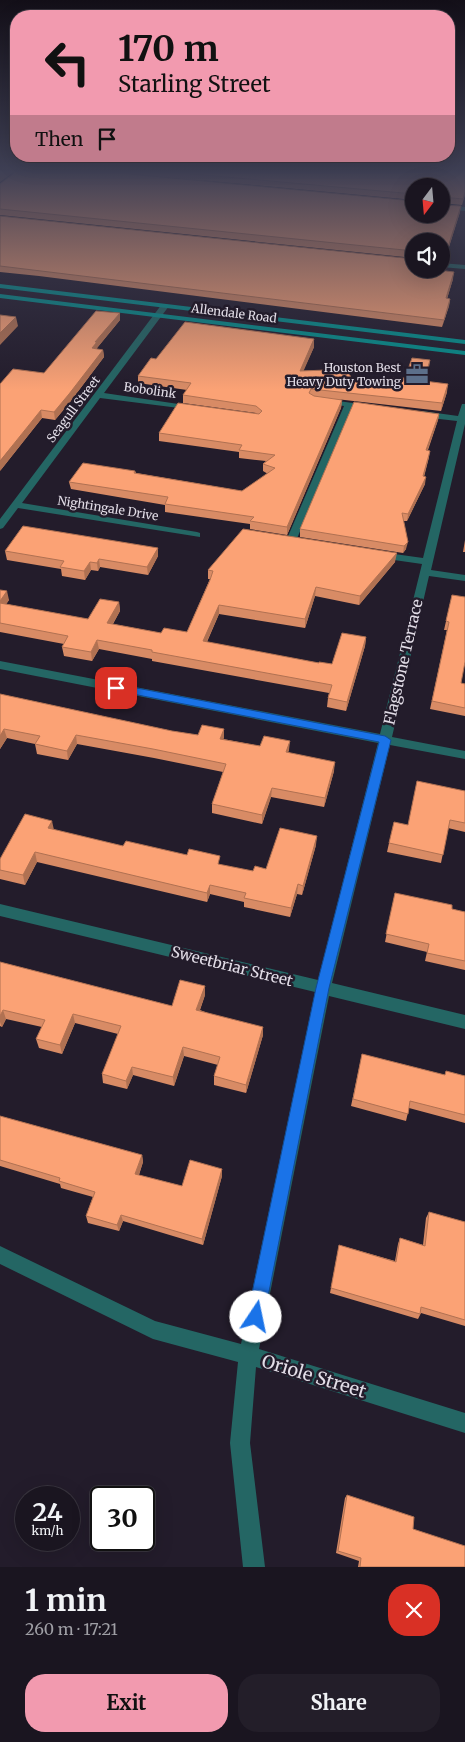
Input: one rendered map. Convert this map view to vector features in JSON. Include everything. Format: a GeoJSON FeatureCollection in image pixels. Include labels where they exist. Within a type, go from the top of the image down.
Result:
{"type":"FeatureCollection","features":[{"type":"Feature","properties":{"kind":"main road","name":"Allendale Road"},"geometry":{"type":"LineString","coordinates":[[0,286],[465,342]]}},
{"type":"Feature","properties":{"kind":"main road"},"geometry":{"type":"LineString","coordinates":[[16,298],[26,289]]}},
{"type":"Feature","properties":{"kind":"main road","name":"Allendale Road"},"geometry":{"type":"LineString","coordinates":[[0,296],[465,353]]}},
{"type":"Feature","properties":{"kind":"main road"},"geometry":{"type":"LineString","coordinates":[[295,332],[301,322]]}},
{"type":"Feature","properties":{"kind":"street"},"geometry":{"type":"LineString","coordinates":[[450,266],[465,267]]}},
{"type":"Feature","properties":{"kind":"street","name":"Seagull Street"},"geometry":{"type":"LineString","coordinates":[[0,526],[165,306]]}},
{"type":"Feature","properties":{"kind":"street","name":"Bobolink"},"geometry":{"type":"LineString","coordinates":[[99,395],[197,409]]}},
{"type":"Feature","properties":{"kind":"street"},"geometry":{"type":"LineString","coordinates":[[314,400],[377,408]]}},
{"type":"Feature","properties":{"kind":"street"},"geometry":{"type":"LineString","coordinates":[[292,541],[349,404]]}},
{"type":"Feature","properties":{"kind":"street"},"geometry":{"type":"LineString","coordinates":[[415,413],[464,412]]}},
{"type":"Feature","properties":{"kind":"street","name":"Flagstone Terrace"},"geometry":{"type":"LineString","coordinates":[[254,1567],[240,1443],[248,1356],[323,988],[426,567],[460,445],[464,412]]}},
{"type":"Feature","properties":{"kind":"street","name":"Nightingale Drive"},"geometry":{"type":"LineString","coordinates":[[16,506],[197,535]]}},
{"type":"Feature","properties":{"kind":"street"},"geometry":{"type":"LineString","coordinates":[[369,553],[465,578]]}},
{"type":"Feature","properties":{"kind":"street"},"geometry":{"type":"LineString","coordinates":[[0,665],[465,755]]}},
{"type":"Feature","properties":{"kind":"street","name":"Sweetbriar Street"},"geometry":{"type":"LineString","coordinates":[[0,910],[465,1022]]}},
{"type":"Feature","properties":{"kind":"street","name":"Oriole Street"},"geometry":{"type":"LineString","coordinates":[[0,1255],[153,1330],[248,1356],[465,1423]]}},
{"type":"Feature","properties":{"kind":"building"},"geometry":{"type":"Polygon","coordinates":[[[0,244],[271,244],[405,258],[405,278],[450,278],[450,272],[454,272],[446,298],[450,299],[444,320],[0,266],[0,244]]]}},
{"type":"Feature","properties":{"kind":"building"},"geometry":{"type":"Polygon","coordinates":[[[346,244],[405,244],[405,250],[346,244]]]}},
{"type":"Feature","properties":{"kind":"building"},"geometry":{"type":"Polygon","coordinates":[[[96,311],[120,313],[92,348],[103,350],[54,412],[41,410],[0,461],[0,384],[13,369],[44,373],[96,311]]]}},
{"type":"Feature","properties":{"kind":"building"},"geometry":{"type":"Polygon","coordinates":[[[0,315],[16,317],[0,333],[0,315]]]}},
{"type":"Feature","properties":{"kind":"building"},"geometry":{"type":"Polygon","coordinates":[[[185,322],[314,339],[300,371],[327,370],[329,373],[348,371],[352,380],[391,381],[390,378],[405,378],[412,358],[430,360],[424,381],[448,384],[442,403],[311,389],[309,393],[314,396],[342,400],[287,527],[250,521],[254,517],[165,504],[168,497],[69,482],[83,463],[242,491],[275,468],[263,464],[275,455],[239,450],[242,445],[159,433],[178,403],[259,414],[262,411],[256,406],[183,395],[191,383],[138,376],[151,358],[156,359],[185,322]]]}},
{"type":"Feature","properties":{"kind":"building"},"geometry":{"type":"Polygon","coordinates":[[[354,402],[439,414],[426,450],[430,451],[423,476],[426,477],[408,514],[402,513],[408,542],[404,546],[300,529],[354,402]]]}},
{"type":"Feature","properties":{"kind":"building"},"geometry":{"type":"Polygon","coordinates":[[[23,526],[158,548],[147,567],[99,559],[97,563],[90,562],[84,571],[60,567],[64,561],[5,551],[23,526]]]}},
{"type":"Feature","properties":{"kind":"building"},"geometry":{"type":"Polygon","coordinates":[[[243,529],[397,553],[360,596],[316,587],[305,619],[219,605],[203,641],[332,664],[342,633],[366,637],[347,702],[328,698],[332,685],[97,640],[91,652],[62,647],[68,636],[0,623],[0,603],[88,619],[100,599],[119,602],[107,623],[161,633],[164,628],[187,632],[210,580],[213,571],[208,570],[243,529]]]}},
{"type":"Feature","properties":{"kind":"building"},"geometry":{"type":"Polygon","coordinates":[[[0,590],[7,591],[0,601],[0,590]]]}},
{"type":"Feature","properties":{"kind":"building"},"geometry":{"type":"Polygon","coordinates":[[[452,595],[465,597],[465,662],[461,683],[465,684],[465,708],[432,701],[449,622],[446,621],[452,595]]]}},
{"type":"Feature","properties":{"kind":"building"},"geometry":{"type":"Polygon","coordinates":[[[0,694],[172,731],[198,735],[202,725],[224,729],[220,739],[260,746],[264,736],[290,741],[286,752],[335,762],[325,798],[272,788],[262,815],[212,804],[226,764],[76,735],[67,751],[35,744],[40,736],[4,729],[0,736],[0,694]]]}},
{"type":"Feature","properties":{"kind":"building"},"geometry":{"type":"Polygon","coordinates":[[[417,781],[465,791],[465,823],[450,820],[443,855],[389,843],[394,822],[408,825],[417,781]]]}},
{"type":"Feature","properties":{"kind":"building"},"geometry":{"type":"Polygon","coordinates":[[[25,814],[52,821],[48,828],[123,846],[126,841],[187,855],[189,849],[220,856],[218,864],[253,871],[255,866],[266,869],[280,828],[317,836],[303,886],[298,884],[291,908],[244,898],[246,893],[210,885],[207,893],[35,852],[23,875],[0,870],[0,859],[25,814]]]}},
{"type":"Feature","properties":{"kind":"building"},"geometry":{"type":"Polygon","coordinates":[[[395,893],[452,905],[452,909],[465,912],[465,961],[427,953],[429,944],[386,934],[395,893]]]}},
{"type":"Feature","properties":{"kind":"building"},"geometry":{"type":"Polygon","coordinates":[[[0,962],[172,1006],[180,980],[205,986],[196,1010],[263,1027],[246,1085],[214,1076],[220,1057],[183,1047],[173,1077],[132,1067],[126,1081],[102,1074],[121,1026],[73,1014],[60,1045],[36,1039],[45,1020],[3,1010],[0,1016],[0,962]]]}},
{"type":"Feature","properties":{"kind":"building"},"geometry":{"type":"Polygon","coordinates":[[[362,1054],[445,1075],[446,1071],[465,1076],[465,1115],[410,1101],[408,1114],[353,1099],[362,1054]]]}},
{"type":"Feature","properties":{"kind":"building"},"geometry":{"type":"Polygon","coordinates":[[[0,1116],[142,1155],[135,1174],[182,1186],[190,1160],[222,1169],[202,1239],[121,1215],[117,1225],[86,1216],[95,1192],[59,1181],[60,1178],[0,1160],[0,1116]]]}},
{"type":"Feature","properties":{"kind":"building"},"geometry":{"type":"Polygon","coordinates":[[[429,1212],[465,1222],[465,1320],[421,1307],[420,1314],[331,1288],[339,1245],[396,1262],[400,1238],[425,1246],[429,1212]]]}},
{"type":"Feature","properties":{"kind":"building"},"geometry":{"type":"Polygon","coordinates":[[[347,1495],[414,1517],[413,1529],[465,1546],[465,1567],[360,1567],[361,1558],[338,1551],[347,1495]]]}},
{"type":"Feature","properties":{"kind":"place","name":"Houston Best Heavy Duty Towing"},"geometry":{"type":"Point","coordinates":[417,374]}},
{"type":"Feature","properties":{"kind":"route"},"geometry":{"type":"LineString","coordinates":[[116,688],[385,740],[323,988],[256,1317]]}}]}
